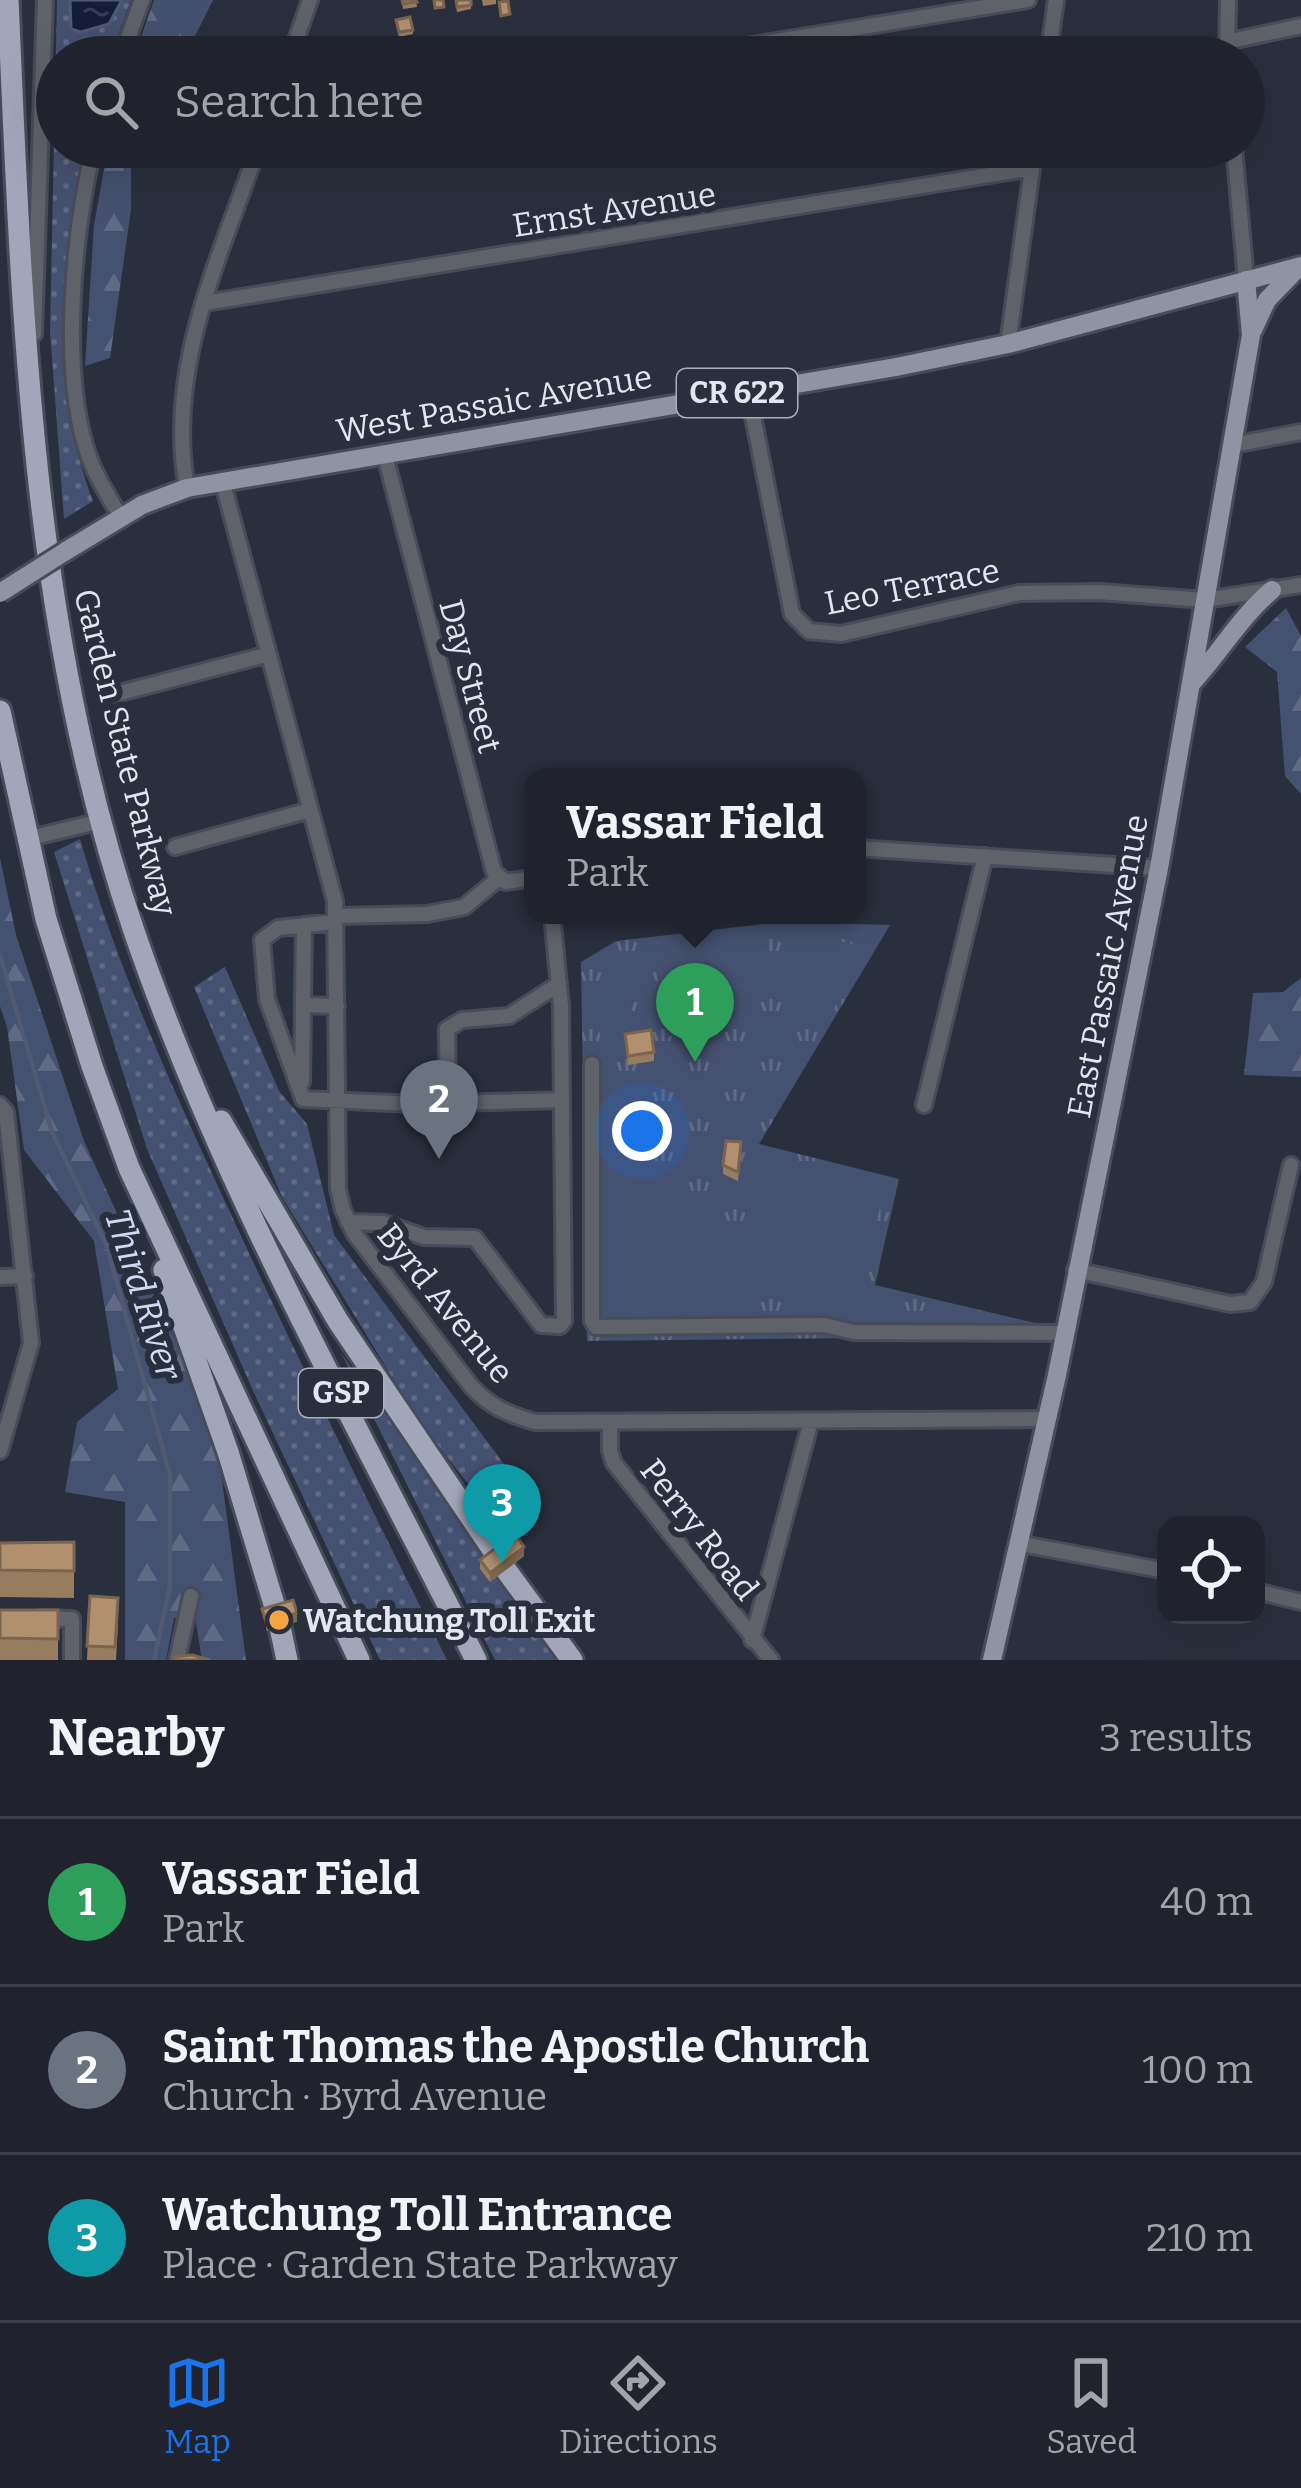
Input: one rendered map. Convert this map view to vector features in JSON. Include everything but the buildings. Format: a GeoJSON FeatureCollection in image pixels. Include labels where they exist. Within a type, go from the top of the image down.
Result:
{"type":"FeatureCollection","features":[{"type":"Feature","properties":{"kind":"highway","name":"Garden State Parkway"},"geometry":{"type":"LineString","coordinates":[[8,0],[30,411],[57,620],[101,821],[168,1027],[254,1220],[476,1660]]}},
{"type":"Feature","properties":{"kind":"highway","name":"GSP"},"geometry":{"type":"LineString","coordinates":[[0,711],[26,839],[68,993],[129,1168],[359,1660]]}},
{"type":"Feature","properties":{"kind":"highway"},"geometry":{"type":"LineString","coordinates":[[168,1027],[338,1321],[572,1660]]}},
{"type":"Feature","properties":{"kind":"highway"},"geometry":{"type":"LineString","coordinates":[[129,1168],[228,1452],[287,1660]]}},
{"type":"Feature","properties":{"kind":"main road","name":"West Passaic Avenue"},"geometry":{"type":"LineString","coordinates":[[0,593],[121,517],[162,495],[187,488],[896,368],[1008,344],[1301,266]]}},
{"type":"Feature","properties":{"kind":"main road"},"geometry":{"type":"LineString","coordinates":[[1251,335],[1267,299],[1301,266]]}},
{"type":"Feature","properties":{"kind":"main road","name":"East Passaic Avenue"},"geometry":{"type":"LineString","coordinates":[[992,1660],[1159,868],[1251,335],[1246,280]]}},
{"type":"Feature","properties":{"kind":"main road"},"geometry":{"type":"LineString","coordinates":[[1191,684],[1253,606],[1273,590]]}},
{"type":"Feature","properties":{"kind":"street"},"geometry":{"type":"LineString","coordinates":[[44,36],[45,0]]}},
{"type":"Feature","properties":{"kind":"street"},"geometry":{"type":"LineString","coordinates":[[129,36],[142,0]]}},
{"type":"Feature","properties":{"kind":"street"},"geometry":{"type":"LineString","coordinates":[[297,36],[310,0]]}},
{"type":"Feature","properties":{"kind":"street"},"geometry":{"type":"LineString","coordinates":[[808,36],[1028,0]]}},
{"type":"Feature","properties":{"kind":"street"},"geometry":{"type":"LineString","coordinates":[[1051,36],[1056,0]]}},
{"type":"Feature","properties":{"kind":"street"},"geometry":{"type":"LineString","coordinates":[[1227,36],[1228,0]]}},
{"type":"Feature","properties":{"kind":"street"},"geometry":{"type":"LineString","coordinates":[[1265,38],[1301,26]]}},
{"type":"Feature","properties":{"kind":"street"},"geometry":{"type":"LineString","coordinates":[[30,411],[41,168]]}},
{"type":"Feature","properties":{"kind":"street"},"geometry":{"type":"LineString","coordinates":[[90,168],[77,248],[76,386],[88,456],[121,517]]}},
{"type":"Feature","properties":{"kind":"street"},"geometry":{"type":"LineString","coordinates":[[187,488],[181,452],[183,382],[251,168]]}},
{"type":"Feature","properties":{"kind":"street"},"geometry":{"type":"LineString","coordinates":[[1008,344],[1032,168]]}},
{"type":"Feature","properties":{"kind":"street","name":"Ernst Avenue"},"geometry":{"type":"LineString","coordinates":[[205,303],[1032,168]]}},
{"type":"Feature","properties":{"kind":"street"},"geometry":{"type":"LineString","coordinates":[[1236,168],[1246,280]]}},
{"type":"Feature","properties":{"kind":"street","name":"Leo Terrace"},"geometry":{"type":"LineString","coordinates":[[748,391],[792,614],[809,631],[841,634],[1019,593],[1099,592],[1205,600]]}},
{"type":"Feature","properties":{"kind":"street"},"geometry":{"type":"LineString","coordinates":[[1233,445],[1301,431]]}},
{"type":"Feature","properties":{"kind":"street","name":"Day Street"},"geometry":{"type":"LineString","coordinates":[[384,452],[499,878]]}},
{"type":"Feature","properties":{"kind":"street","name":"Byrd Avenue"},"geometry":{"type":"LineString","coordinates":[[222,481],[336,919],[338,1189],[348,1222],[485,1402],[505,1414],[535,1422],[1046,1419]]}},
{"type":"Feature","properties":{"kind":"street"},"geometry":{"type":"LineString","coordinates":[[1205,600],[1301,585]]}},
{"type":"Feature","properties":{"kind":"street"},"geometry":{"type":"LineString","coordinates":[[116,694],[268,654]]}},
{"type":"Feature","properties":{"kind":"street"},"geometry":{"type":"LineString","coordinates":[[175,847],[310,810]]}},
{"type":"Feature","properties":{"kind":"street"},"geometry":{"type":"LineString","coordinates":[[26,839],[101,821]]}},
{"type":"Feature","properties":{"kind":"street"},"geometry":{"type":"LineString","coordinates":[[866,849],[1159,868]]}},
{"type":"Feature","properties":{"kind":"street"},"geometry":{"type":"LineString","coordinates":[[924,1106],[985,856]]}},
{"type":"Feature","properties":{"kind":"street"},"geometry":{"type":"LineString","coordinates":[[524,879],[506,882],[499,878],[464,907],[336,919],[270,931],[262,940],[267,999],[307,1101],[562,1100]]}},
{"type":"Feature","properties":{"kind":"street"},"geometry":{"type":"LineString","coordinates":[[348,1222],[384,1223],[424,1237],[475,1238],[542,1325],[560,1326],[564,1321],[559,983],[553,924]]}},
{"type":"Feature","properties":{"kind":"street"},"geometry":{"type":"LineString","coordinates":[[302,1094],[304,925]]}},
{"type":"Feature","properties":{"kind":"street"},"geometry":{"type":"LineString","coordinates":[[448,1102],[447,1029],[462,1020],[509,1016],[559,983]]}},
{"type":"Feature","properties":{"kind":"street"},"geometry":{"type":"LineString","coordinates":[[303,1005],[337,1006]]}},
{"type":"Feature","properties":{"kind":"street"},"geometry":{"type":"LineString","coordinates":[[592,1064],[592,1322],[596,1328],[824,1325],[854,1331],[1064,1333]]}},
{"type":"Feature","properties":{"kind":"street"},"geometry":{"type":"LineString","coordinates":[[0,1451],[31,1343],[6,1112],[1,1105]]}},
{"type":"Feature","properties":{"kind":"street"},"geometry":{"type":"LineString","coordinates":[[1075,1270],[1230,1304],[1250,1302],[1264,1282],[1291,1165]]}},
{"type":"Feature","properties":{"kind":"street"},"geometry":{"type":"LineString","coordinates":[[0,1277],[26,1276]]}},
{"type":"Feature","properties":{"kind":"street"},"geometry":{"type":"LineString","coordinates":[[752,1640],[811,1421]]}},
{"type":"Feature","properties":{"kind":"street","name":"Perry Road"},"geometry":{"type":"LineString","coordinates":[[610,1423],[614,1463],[771,1660]]}},
{"type":"Feature","properties":{"kind":"street"},"geometry":{"type":"LineString","coordinates":[[1016,1543],[1157,1569]]}},
{"type":"Feature","properties":{"kind":"street"},"geometry":{"type":"LineString","coordinates":[[1265,1593],[1301,1602]]}},
{"type":"Feature","properties":{"kind":"street"},"geometry":{"type":"LineString","coordinates":[[177,1660],[191,1596]]}},
{"type":"Feature","properties":{"kind":"street"},"geometry":{"type":"LineString","coordinates":[[24,1618],[72,1618],[72,1660]]}},
{"type":"Feature","properties":{"kind":"green space"},"geometry":{"type":"Polygon","coordinates":[[[57,0],[131,0],[118,36],[56,36],[57,0]]]}},
{"type":"Feature","properties":{"kind":"green space"},"geometry":{"type":"Polygon","coordinates":[[[154,0],[213,0],[195,36],[141,36],[154,0]]]}},
{"type":"Feature","properties":{"kind":"green space"},"geometry":{"type":"Polygon","coordinates":[[[53,168],[81,168],[66,280],[65,370],[79,458],[93,501],[64,519],[50,331],[53,168]]]}},
{"type":"Feature","properties":{"kind":"green space"},"geometry":{"type":"Polygon","coordinates":[[[104,168],[131,168],[131,209],[110,358],[85,366],[94,225],[104,168]]]}},
{"type":"Feature","properties":{"kind":"green space"},"geometry":{"type":"Polygon","coordinates":[[[1286,608],[1301,636],[1301,794],[1285,776],[1277,672],[1245,647],[1286,608]]]}},
{"type":"Feature","properties":{"kind":"green space"},"geometry":{"type":"Polygon","coordinates":[[[80,839],[129,981],[187,1119],[447,1660],[380,1660],[254,1393],[147,1149],[54,852],[80,839]]]}},
{"type":"Feature","properties":{"kind":"green space"},"geometry":{"type":"Polygon","coordinates":[[[0,858],[16,935],[84,1141],[215,1428],[246,1660],[202,1660],[195,1617],[174,1618],[166,1660],[125,1660],[125,1502],[65,1492],[77,1422],[118,1389],[94,1241],[24,1150],[0,1006],[0,858]]]}},
{"type":"Feature","properties":{"kind":"green space"},"geometry":{"type":"Polygon","coordinates":[[[764,924],[890,925],[759,1144],[899,1179],[875,1285],[1048,1326],[1048,1336],[587,1341],[581,962],[616,941],[764,924]]]}},
{"type":"Feature","properties":{"kind":"green space"},"geometry":{"type":"Polygon","coordinates":[[[767,928],[761,975],[742,1006],[711,1025],[666,1037],[659,942],[767,928]]]}},
{"type":"Feature","properties":{"kind":"green space"},"geometry":{"type":"Polygon","coordinates":[[[791,931],[866,947],[829,1018],[791,1008],[784,986],[791,931]]]}},
{"type":"Feature","properties":{"kind":"green space"},"geometry":{"type":"Polygon","coordinates":[[[225,967],[279,1091],[307,1124],[334,1235],[529,1498],[507,1534],[419,1421],[282,1197],[194,987],[225,967]]]}},
{"type":"Feature","properties":{"kind":"green space"},"geometry":{"type":"Polygon","coordinates":[[[625,978],[632,1031],[600,1035],[593,982],[625,978]]]}},
{"type":"Feature","properties":{"kind":"green space"},"geometry":{"type":"Polygon","coordinates":[[[1301,978],[1301,1077],[1244,1075],[1253,993],[1283,992],[1301,978]]]}},
{"type":"Feature","properties":{"kind":"green space"},"geometry":{"type":"Polygon","coordinates":[[[750,1159],[885,1186],[853,1323],[800,1304],[763,1264],[745,1212],[750,1159]]]}},
{"type":"Feature","properties":{"kind":"green space"},"geometry":{"type":"Polygon","coordinates":[[[604,1173],[654,1177],[696,1195],[725,1222],[741,1250],[751,1311],[606,1315],[604,1173]]]}},
{"type":"Feature","properties":{"kind":"green space"},"geometry":{"type":"Polygon","coordinates":[[[341,1353],[556,1652],[558,1660],[495,1660],[341,1353]]]}},
{"type":"Feature","properties":{"kind":"water"},"geometry":{"type":"Polygon","coordinates":[[[70,0],[122,0],[109,24],[81,32],[71,29],[70,0]]]}},
{"type":"Feature","properties":{"kind":"waterway","name":"Third River"},"geometry":{"type":"LineString","coordinates":[[0,955],[52,1132],[106,1244],[170,1475],[170,1586],[154,1660]]}},
{"type":"Feature","properties":{"kind":"place","name":"Vassar Field"},"geometry":{"type":"Point","coordinates":[695,1062]}},
{"type":"Feature","properties":{"kind":"place","name":"Saint Thomas the Apostle Church"},"geometry":{"type":"Point","coordinates":[439,1159]}},
{"type":"Feature","properties":{"kind":"place","name":"Watchung Toll Entrance"},"geometry":{"type":"Point","coordinates":[502,1563]}},
{"type":"Feature","properties":{"kind":"place","name":"Watchung Toll Exit"},"geometry":{"type":"Point","coordinates":[279,1620]}}]}
